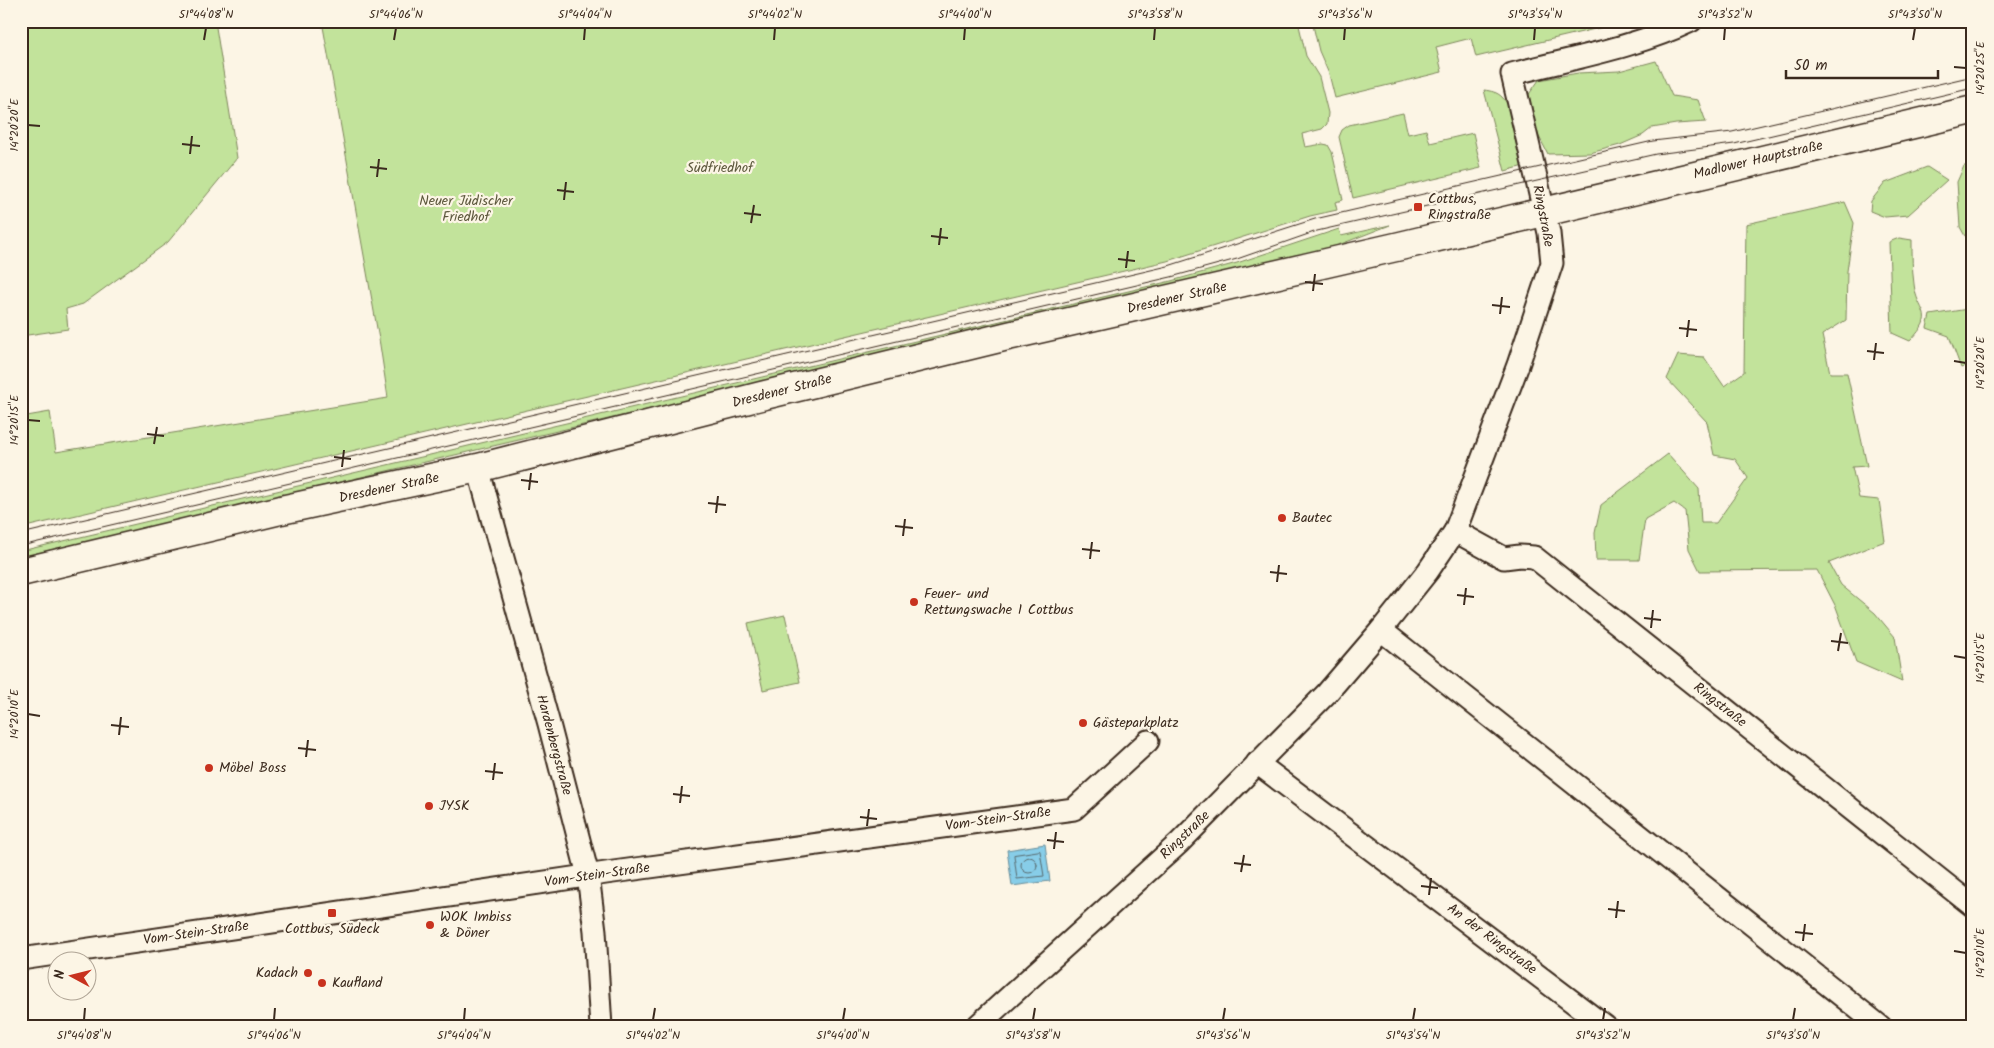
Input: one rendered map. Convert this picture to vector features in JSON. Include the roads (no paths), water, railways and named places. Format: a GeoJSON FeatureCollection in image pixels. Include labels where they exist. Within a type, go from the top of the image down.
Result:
{"type":"FeatureCollection","features":[{"type":"Feature","properties":{"kind":"main road","name":"Madlower Hauptstraße"},"geometry":{"type":"LineString","coordinates":[[1544,212],[1973,110]]}},
{"type":"Feature","properties":{"kind":"main road","name":"Dresdener Straße"},"geometry":{"type":"LineString","coordinates":[[21,572],[280,510],[478,468],[1008,336],[1544,212]]}},
{"type":"Feature","properties":{"kind":"street","name":"Ringstraße"},"geometry":{"type":"LineString","coordinates":[[976,1027],[1178,843],[1327,693],[1428,571],[1455,532],[1518,365],[1552,263],[1549,233],[1512,74],[1637,43],[1691,21]]}},
{"type":"Feature","properties":{"kind":"street","name":"Hardenbergstraße"},"geometry":{"type":"LineString","coordinates":[[478,468],[549,724],[588,876],[595,931],[601,1027]]}},
{"type":"Feature","properties":{"kind":"street","name":"Ringstraße"},"geometry":{"type":"LineString","coordinates":[[1455,532],[1504,558],[1520,556],[1534,558],[1973,906]]}},
{"type":"Feature","properties":{"kind":"street"},"geometry":{"type":"LineString","coordinates":[[1381,630],[1881,1027]]}},
{"type":"Feature","properties":{"kind":"street","name":"Vom-Stein-Straße"},"geometry":{"type":"LineString","coordinates":[[21,959],[588,876],[1074,809],[1148,741]]}},
{"type":"Feature","properties":{"kind":"street","name":"An der Ringstraße"},"geometry":{"type":"LineString","coordinates":[[1257,763],[1606,1027]]}},
{"type":"Feature","properties":{"kind":"water"},"geometry":{"type":"Polygon","coordinates":[[[1045,844],[1050,881],[1012,886],[1007,850],[1045,844]]]}},
{"type":"Feature","properties":{"kind":"tram line"},"geometry":{"type":"LineString","coordinates":[[21,534],[1168,266],[1315,219],[1653,141],[1732,132],[1973,76]]}},
{"type":"Feature","properties":{"kind":"tram line"},"geometry":{"type":"LineString","coordinates":[[21,546],[1171,277],[1237,259],[1317,231],[1656,154],[1734,144],[1973,88]]}},
{"type":"Feature","properties":{"kind":"place","name":"Cottbus, Ringstraße"},"geometry":{"type":"Point","coordinates":[1418,207]}},
{"type":"Feature","properties":{"kind":"place","name":"Bautec"},"geometry":{"type":"Point","coordinates":[1282,518]}},
{"type":"Feature","properties":{"kind":"place","name":"Feuer- und Rettungswache 1 Cottbus"},"geometry":{"type":"Point","coordinates":[914,602]}},
{"type":"Feature","properties":{"kind":"place","name":"Gästeparkplatz"},"geometry":{"type":"Point","coordinates":[1083,723]}},
{"type":"Feature","properties":{"kind":"place","name":"Möbel Boss"},"geometry":{"type":"Point","coordinates":[209,768]}},
{"type":"Feature","properties":{"kind":"place","name":"JYSK"},"geometry":{"type":"Point","coordinates":[429,806]}},
{"type":"Feature","properties":{"kind":"place","name":"Cottbus, Südeck"},"geometry":{"type":"Point","coordinates":[332,913]}},
{"type":"Feature","properties":{"kind":"place","name":"WOK Imbiss & Döner"},"geometry":{"type":"Point","coordinates":[430,925]}},
{"type":"Feature","properties":{"kind":"place","name":"Kadach"},"geometry":{"type":"Point","coordinates":[308,973]}},
{"type":"Feature","properties":{"kind":"place","name":"Kaufland"},"geometry":{"type":"Point","coordinates":[322,983]}},
{"type":"Feature","properties":{"kind":"park label","name":"Südfriedhof"},"geometry":{"type":"Point","coordinates":[720,168]}},
{"type":"Feature","properties":{"kind":"park label","name":"Neuer Jüdischer Friedhof"},"geometry":{"type":"Point","coordinates":[466,210]}}]}
